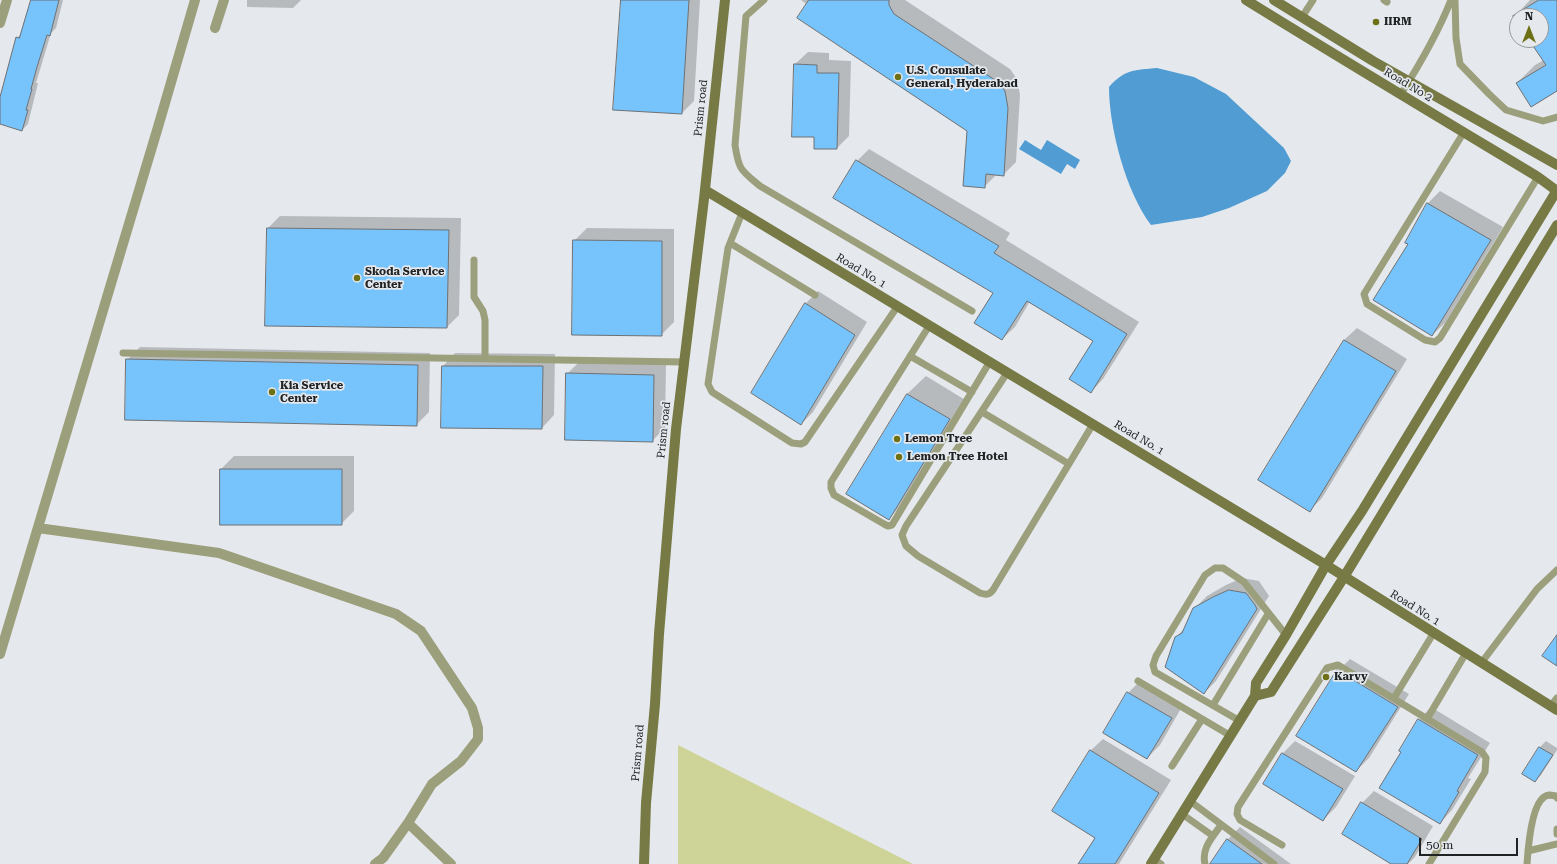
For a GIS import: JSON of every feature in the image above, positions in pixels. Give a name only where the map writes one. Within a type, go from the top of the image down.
[{"type":"street","points":[[0,23],[7,0]]},
{"type":"street","points":[[0,654],[195,0]]},
{"type":"street","points":[[215,28],[224,0]]},
{"type":"street","name":"Prism road","points":[[644,864],[646,803],[676,429],[705,190],[725,0]]},
{"type":"street","name":"Road No 2","points":[[1246,0],[1538,177],[1557,191]]},
{"type":"street","name":"Road No 2","points":[[1281,2],[1302,17],[1373,61],[1557,165]]},
{"type":"street","name":"Road No. 1","points":[[705,190],[989,363],[1326,565],[1433,634],[1482,662],[1554,708]]},
{"type":"street","points":[[1156,862],[1182,814],[1255,696],[1256,682],[1286,635],[1326,565],[1362,512],[1557,191]]},
{"type":"street","points":[[1255,696],[1271,692],[1344,577],[1557,225]]},
{"type":"street","points":[[38,528],[219,553],[396,614],[421,631],[472,708],[478,728],[478,739],[461,761],[432,784],[408,823],[383,858],[375,864]]},
{"type":"street","points":[[408,823],[451,864]]},
{"type":"lane","points":[[764,0],[746,16],[735,145],[737,161],[741,170],[760,186],[972,311]]},
{"type":"lane","points":[[1302,17],[1313,0]]},
{"type":"lane","points":[[1401,94],[1441,25],[1451,0]]},
{"type":"lane","points":[[1455,0],[1456,38],[1460,64],[1506,110],[1544,121],[1557,117]]},
{"type":"lane","points":[[1464,132],[1364,294],[1367,304],[1425,340],[1435,342],[1440,338],[1538,177]]},
{"type":"lane","points":[[742,212],[730,243],[708,384],[712,392],[795,444],[805,442],[897,306]]},
{"type":"lane","points":[[730,243],[816,295]]},
{"type":"lane","points":[[474,260],[474,298],[483,311],[485,320],[485,359]]},
{"type":"lane","points":[[928,326],[831,482],[831,488],[834,494],[884,524],[888,526],[892,525],[989,363]]},
{"type":"lane","points":[[123,352],[684,362]]},
{"type":"lane","points":[[910,356],[972,392]]},
{"type":"lane","points":[[1007,373],[906,526],[902,536],[906,546],[912,551],[968,586],[986,595],[990,594],[1093,424]]},
{"type":"lane","points":[[982,412],[1069,464]]},
{"type":"lane","points":[[1240,721],[1155,672],[1153,665],[1156,656],[1204,575],[1215,568],[1223,568],[1248,585],[1268,614],[1286,635]]},
{"type":"lane","points":[[1482,662],[1537,589],[1557,570]]},
{"type":"lane","points":[[1213,705],[1268,614]]},
{"type":"lane","points":[[1394,698],[1433,634]]},
{"type":"lane","points":[[1427,719],[1466,653]]},
{"type":"lane","points":[[1282,844],[1240,820],[1237,814],[1238,807],[1327,668],[1338,665],[1482,752],[1486,758],[1485,772],[1429,864]]},
{"type":"lane","points":[[1138,681],[1230,736]]},
{"type":"lane","points":[[1554,708],[1557,698]]},
{"type":"lane","points":[[1172,766],[1202,719]]},
{"type":"lane","points":[[1527,864],[1534,818],[1539,803],[1544,796],[1550,794],[1556,796],[1557,798]]},
{"type":"lane","points":[[1190,801],[1274,864]]},
{"type":"lane","points":[[1182,814],[1213,836]]},
{"type":"lane","points":[[1205,864],[1205,850],[1221,825]]},
{"type":"lane","points":[[1557,829],[1557,834]]},
{"type":"lane","points":[[1528,851],[1557,844]]},
{"type":"green space","points":[[678,745],[913,864],[678,864]]},
{"type":"water","points":[[1157,68],[1194,77],[1226,94],[1284,148],[1291,161],[1285,173],[1267,191],[1229,208],[1202,217],[1151,225],[1134,195],[1121,159],[1112,121],[1109,87],[1125,74],[1136,70]]},
{"type":"water","points":[[1025,140],[1041,150],[1047,140],[1080,160],[1075,169],[1067,164],[1061,174],[1019,149]]},
{"type":"building","points":[[31,0],[59,0],[50,36],[47,35],[37,67],[22,131],[0,124],[0,97],[16,37],[19,38]]},
{"type":"building","points":[[621,0],[689,0],[682,114],[613,110]]},
{"type":"building","points":[[809,0],[889,0],[889,5],[894,14],[998,82],[1005,91],[1008,108],[1004,176],[986,174],[985,188],[963,186],[967,131],[797,18]]},
{"type":"building","points":[[1539,0],[1557,0],[1557,91],[1531,107],[1516,83],[1546,65],[1534,48],[1549,48],[1549,8],[1526,8]]},
{"type":"building","points":[[794,64],[817,65],[817,73],[839,73],[837,149],[814,149],[814,137],[792,137]]},
{"type":"building","points":[[856,160],[999,246],[994,253],[1127,334],[1091,393],[1069,379],[1093,341],[1027,301],[1002,340],[974,323],[993,293],[833,198]]},
{"type":"building","points":[[1427,203],[1491,240],[1432,336],[1373,300],[1408,244],[1405,243]]},
{"type":"building","name":"Skoda Service Center","points":[[267,228],[449,230],[447,328],[265,326]]},
{"type":"building","points":[[573,240],[662,241],[662,336],[572,335]]},
{"type":"building","points":[[805,303],[855,335],[801,425],[751,393]]},
{"type":"building","points":[[1344,340],[1396,371],[1310,512],[1258,480]]},
{"type":"building","name":"Kia Service Center","points":[[126,359],[418,365],[417,426],[125,420]]},
{"type":"building","points":[[442,366],[543,366],[542,429],[441,428]]},
{"type":"building","points":[[566,373],[654,375],[653,442],[565,440]]},
{"type":"building","name":"Lemon Tree Hotel","points":[[907,394],[950,419],[889,520],[846,494]]},
{"type":"building","points":[[220,469],[342,469],[342,525],[220,525]]},
{"type":"building","points":[[1229,590],[1246,593],[1257,609],[1204,694],[1165,667],[1175,637],[1182,633],[1193,608]]},
{"type":"building","points":[[1557,635],[1557,666],[1542,656]]},
{"type":"building","points":[[1337,670],[1398,707],[1356,772],[1296,736]]},
{"type":"building","points":[[1127,692],[1172,718],[1147,759],[1103,733]]},
{"type":"building","points":[[1418,719],[1478,755],[1457,791],[1459,792],[1440,824],[1379,788],[1401,752],[1399,751]]},
{"type":"building","points":[[1539,747],[1553,755],[1535,782],[1522,774]]},
{"type":"building","points":[[1090,750],[1159,793],[1115,864],[1078,864],[1095,838],[1052,811]]},
{"type":"building","points":[[1282,753],[1343,789],[1323,821],[1263,784]]},
{"type":"building","points":[[1361,802],[1422,839],[1407,864],[1391,864],[1342,834]]},
{"type":"building","points":[[1227,839],[1262,864],[1210,864]]},
{"type":"place","name":"IIRM","points":[[1376,22]]},
{"type":"place","name":"U.S. Consulate General, Hyderabad","points":[[898,77]]},
{"type":"place","name":"Skoda Service Center","points":[[357,278]]},
{"type":"place","name":"Kia Service Center","points":[[272,392]]},
{"type":"place","name":"Lemon Tree","points":[[897,439]]},
{"type":"place","name":"Lemon Tree Hotel","points":[[899,457]]},
{"type":"place","name":"Karvy","points":[[1326,677]]}]
